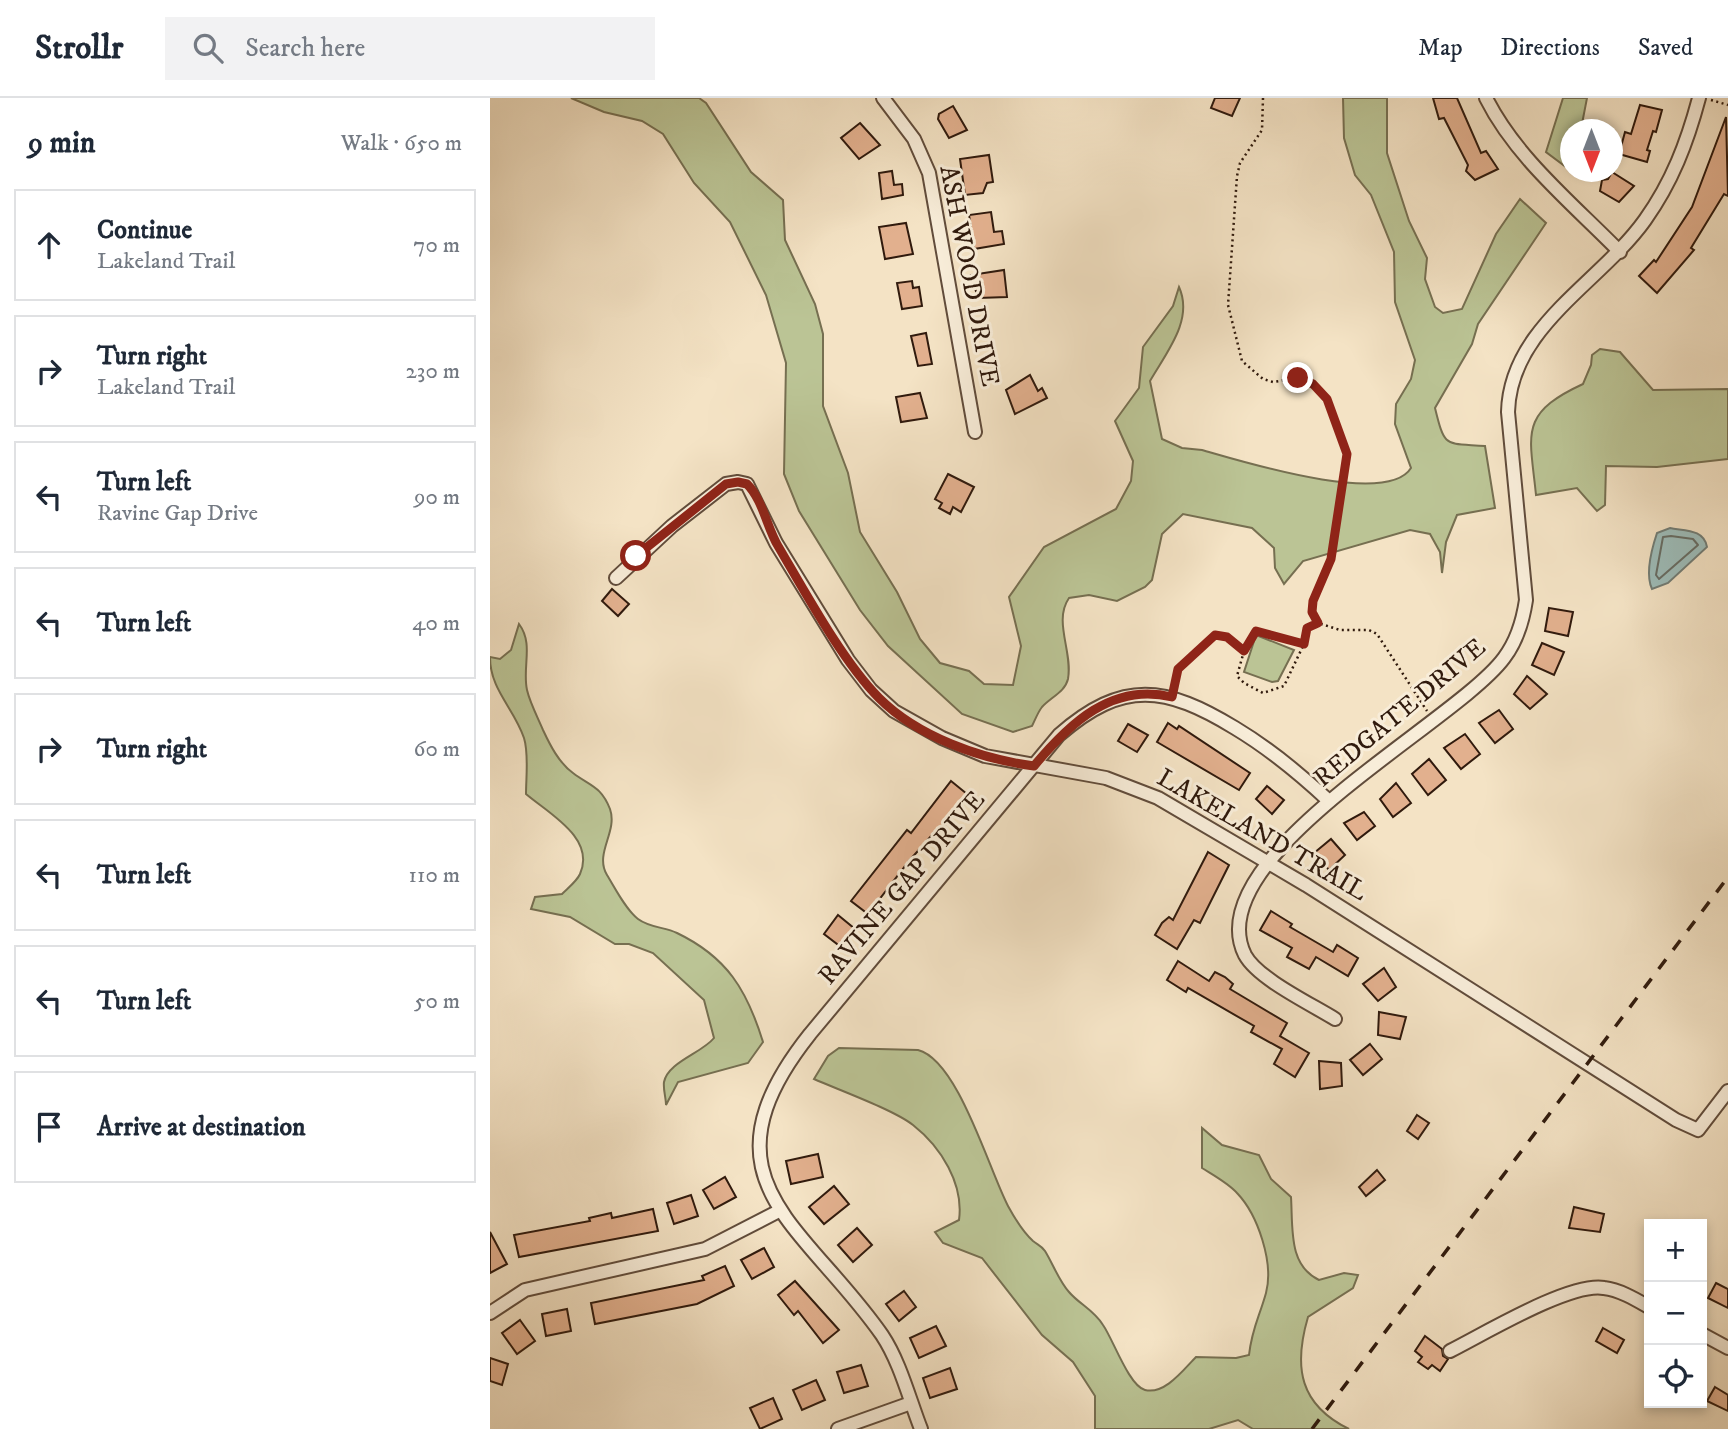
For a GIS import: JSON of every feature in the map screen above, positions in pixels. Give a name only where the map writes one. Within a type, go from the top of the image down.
[{"type":"street","name":"ASH WOOD DRIVE","points":[[883,98],[914,139],[929,173],[975,432]]},
{"type":"street","points":[[1486,98],[1499,125],[1515,145],[1620,252]]},
{"type":"street","name":"REDGATE DRIVE","points":[[1335,1019],[1263,974],[1246,957],[1239,932],[1239,919],[1252,890],[1295,831],[1495,669],[1511,647],[1523,620],[1525,572],[1508,412],[1511,380],[1518,361],[1542,328],[1620,252],[1644,221],[1673,176],[1688,140],[1699,98]]},
{"type":"street","name":"LAKELAND TRAIL","points":[[616,578],[663,533],[726,484],[747,484],[776,543],[848,660],[881,700],[913,723],[963,748],[1007,762],[1106,778],[1149,793],[1433,965],[1586,1065],[1676,1120],[1698,1130],[1728,1091]]},
{"type":"street","name":"RAVINE GAP DRIVE","points":[[921,1429],[882,1336],[779,1211],[767,1185],[761,1140],[769,1097],[778,1078],[810,1034],[1059,735],[1100,705],[1145,694],[1189,702],[1263,745],[1329,801]]},
{"type":"street","points":[[490,1313],[525,1290],[696,1251],[779,1211]]},
{"type":"street","points":[[1450,1351],[1564,1295],[1585,1288],[1616,1290],[1644,1304]]},
{"type":"street","points":[[1707,1337],[1728,1348]]},
{"type":"street","points":[[838,1429],[911,1403]]},
{"type":"path","points":[[1263,98],[1262,130],[1240,163],[1237,176],[1228,305],[1242,361],[1263,379],[1273,382],[1298,378],[1313,384],[1327,399],[1347,454],[1331,559],[1313,601],[1312,612],[1318,623]]},
{"type":"path","points":[[1705,98],[1728,105]]},
{"type":"path","points":[[1304,644],[1256,631],[1244,651],[1237,676],[1244,683],[1263,692],[1284,686],[1304,644],[1307,628],[1318,623],[1340,630],[1369,630],[1377,634],[1433,719]]},
{"type":"path","points":[[1172,697],[1178,669],[1215,635],[1227,637],[1244,651]]},
{"type":"green space","points":[[571,98],[699,98],[706,103],[751,172],[783,200],[785,240],[815,304],[823,334],[823,406],[848,473],[860,532],[897,592],[920,639],[940,663],[969,671],[984,684],[1013,685],[1021,646],[1009,597],[1044,547],[1116,509],[1131,481],[1133,461],[1115,421],[1139,388],[1143,347],[1173,306],[1179,287],[1183,299],[1181,324],[1150,381],[1162,439],[1182,448],[1202,450],[1279,471],[1345,482],[1374,483],[1397,479],[1411,468],[1395,424],[1396,404],[1411,379],[1415,360],[1395,302],[1394,252],[1371,195],[1355,175],[1344,138],[1343,98],[1387,98],[1387,153],[1409,221],[1427,258],[1425,279],[1435,307],[1443,313],[1462,309],[1496,234],[1520,199],[1546,223],[1478,324],[1472,344],[1435,408],[1441,431],[1449,441],[1462,445],[1485,446],[1495,508],[1457,515],[1446,542],[1442,573],[1440,552],[1430,534],[1410,530],[1303,561],[1284,584],[1275,568],[1274,548],[1252,528],[1183,514],[1162,534],[1152,580],[1145,587],[1117,601],[1089,595],[1069,598],[1063,617],[1068,679],[1061,691],[1042,707],[1032,726],[1013,732],[962,714],[888,646],[860,610],[799,511],[784,474],[786,363],[766,295],[730,222],[694,183],[663,134],[642,121],[604,112]]},
{"type":"green space","points":[[1563,98],[1587,98],[1583,119],[1560,119],[1560,162],[1546,152]]},
{"type":"green space","points":[[1600,349],[1620,352],[1653,390],[1728,389],[1728,459],[1657,467],[1606,466],[1605,505],[1597,511],[1577,488],[1536,495],[1531,441],[1538,416],[1547,405],[1583,384],[1592,355]]},
{"type":"green space","points":[[519,624],[527,648],[527,690],[546,736],[563,764],[599,791],[610,809],[611,826],[603,859],[607,875],[625,905],[638,919],[694,942],[722,964],[750,1006],[763,1042],[748,1063],[678,1082],[666,1105],[664,1082],[667,1075],[678,1063],[714,1038],[704,1000],[653,953],[629,944],[615,944],[570,917],[531,909],[535,897],[562,894],[575,882],[583,861],[576,838],[557,818],[526,794],[526,744],[520,727],[498,689],[491,669],[490,657],[500,659],[511,650]]},
{"type":"green space","points":[[1256,635],[1294,650],[1278,681],[1272,682],[1244,672]]},
{"type":"green space","points":[[839,1048],[918,1050],[933,1058],[959,1094],[1016,1220],[1030,1238],[1044,1249],[1069,1292],[1099,1320],[1127,1371],[1139,1387],[1145,1390],[1152,1391],[1167,1385],[1196,1357],[1236,1358],[1249,1355],[1266,1293],[1266,1254],[1258,1226],[1245,1202],[1229,1186],[1202,1168],[1202,1128],[1222,1145],[1259,1155],[1271,1179],[1291,1197],[1294,1244],[1302,1265],[1319,1280],[1344,1273],[1358,1275],[1353,1288],[1308,1317],[1301,1353],[1304,1383],[1311,1396],[1320,1409],[1349,1429],[1253,1429],[1238,1420],[1209,1429],[1095,1429],[1095,1396],[1073,1362],[1042,1335],[982,1258],[943,1243],[935,1232],[959,1220],[960,1206],[954,1180],[933,1144],[904,1119],[814,1079],[828,1056]]},
{"type":"water","points":[[1670,528],[1698,534],[1707,547],[1668,583],[1652,589],[1649,569],[1655,539],[1657,533]]},
{"type":"building","points":[[1215,98],[1240,98],[1232,116],[1211,108]]},
{"type":"building","points":[[1433,98],[1457,98],[1481,153],[1486,151],[1498,169],[1475,180],[1466,171],[1468,165],[1444,118],[1439,119]]},
{"type":"building","points":[[1640,105],[1662,110],[1656,132],[1653,131],[1647,150],[1650,151],[1647,162],[1623,155],[1625,132],[1631,134]]},
{"type":"building","points":[[953,106],[967,130],[949,138],[938,119],[939,114]]},
{"type":"building","points":[[1726,117],[1728,196],[1724,194],[1691,248],[1694,250],[1657,293],[1639,276],[1654,260],[1656,262],[1692,207]]},
{"type":"building","points":[[860,123],[880,145],[859,159],[841,138]]},
{"type":"building","points":[[989,155],[993,182],[987,183],[983,193],[965,195],[960,159]]},
{"type":"building","points":[[892,171],[894,185],[902,184],[903,195],[882,199],[879,173]]},
{"type":"building","points":[[1623,179],[1634,186],[1619,202],[1600,191],[1602,182],[1623,182]]},
{"type":"building","points":[[991,212],[994,232],[1002,231],[1004,244],[974,249],[969,215]]},
{"type":"building","points":[[906,223],[913,254],[885,259],[879,227]]},
{"type":"building","points":[[1004,270],[1007,297],[978,298],[971,275]]},
{"type":"building","points":[[912,281],[913,288],[919,287],[922,306],[902,309],[897,283]]},
{"type":"building","points":[[926,333],[932,364],[918,366],[911,336]]},
{"type":"building","points":[[1030,375],[1038,391],[1042,388],[1047,398],[1015,414],[1006,390]]},
{"type":"building","points":[[920,393],[927,418],[901,422],[896,397]]},
{"type":"building","points":[[948,474],[974,487],[961,512],[953,507],[950,514],[939,508],[942,503],[935,499]]},
{"type":"building","points":[[612,589],[629,604],[618,616],[602,601]]},
{"type":"building","points":[[1549,608],[1573,612],[1568,636],[1545,631]]},
{"type":"building","points":[[1542,643],[1564,652],[1554,675],[1532,665]]},
{"type":"building","points":[[1527,676],[1547,694],[1530,709],[1514,694]]},
{"type":"building","points":[[1499,710],[1513,729],[1495,743],[1479,723]]},
{"type":"building","points":[[1168,723],[1177,729],[1179,726],[1250,773],[1239,790],[1157,742]]},
{"type":"building","points":[[1128,724],[1148,735],[1137,752],[1118,741]]},
{"type":"building","points":[[1465,734],[1480,754],[1461,769],[1444,748]]},
{"type":"building","points":[[1429,759],[1446,780],[1428,795],[1412,774]]},
{"type":"building","points":[[951,781],[967,794],[964,801],[942,829],[934,837],[932,835],[909,861],[868,914],[851,901],[907,830],[911,833]]},
{"type":"building","points":[[1396,783],[1411,803],[1393,817],[1380,799]]},
{"type":"building","points":[[1267,786],[1284,800],[1272,814],[1256,799]]},
{"type":"building","points":[[1364,812],[1375,826],[1357,840],[1344,823]]},
{"type":"building","points":[[1331,839],[1345,855],[1329,870],[1314,853]]},
{"type":"building","points":[[1208,852],[1229,865],[1200,923],[1194,920],[1177,949],[1155,935],[1169,917],[1173,920]]},
{"type":"building","points":[[1271,911],[1292,924],[1290,927],[1333,952],[1337,945],[1358,958],[1348,976],[1316,957],[1309,969],[1287,957],[1292,948],[1260,930]]},
{"type":"building","points":[[838,915],[855,929],[841,947],[824,934]]},
{"type":"building","points":[[1178,961],[1209,981],[1215,972],[1225,977],[1233,984],[1230,989],[1287,1023],[1280,1036],[1309,1053],[1295,1077],[1274,1064],[1282,1049],[1251,1032],[1254,1026],[1188,988],[1186,992],[1167,980]]},
{"type":"building","points":[[1384,968],[1396,987],[1378,1001],[1363,984]]},
{"type":"building","points":[[1379,1012],[1406,1017],[1400,1039],[1378,1035]]},
{"type":"building","points":[[1370,1044],[1382,1059],[1363,1075],[1350,1060]]},
{"type":"building","points":[[1319,1061],[1341,1063],[1342,1086],[1320,1089]]},
{"type":"building","points":[[1417,1115],[1429,1123],[1418,1139],[1407,1131]]},
{"type":"building","points":[[818,1154],[823,1177],[791,1184],[786,1161]]},
{"type":"building","points":[[1377,1170],[1385,1180],[1366,1196],[1359,1187]]},
{"type":"building","points":[[725,1177],[736,1197],[714,1209],[703,1190]]},
{"type":"building","points":[[834,1186],[849,1204],[824,1224],[809,1207]]},
{"type":"building","points":[[691,1195],[698,1216],[674,1224],[667,1203]]},
{"type":"building","points":[[1574,1207],[1604,1214],[1600,1232],[1569,1228]]},
{"type":"building","points":[[653,1209],[658,1231],[519,1257],[514,1235],[590,1221],[589,1218],[611,1213],[612,1218]]},
{"type":"building","points":[[857,1228],[872,1245],[853,1262],[838,1245]]},
{"type":"building","points":[[490,1232],[507,1264],[490,1273]]},
{"type":"building","points":[[764,1248],[774,1267],[752,1279],[741,1260]]},
{"type":"building","points":[[725,1266],[734,1286],[697,1304],[595,1324],[591,1303],[704,1280],[702,1276]]},
{"type":"building","points":[[795,1281],[839,1330],[823,1343],[798,1311],[794,1315],[778,1295]]},
{"type":"building","points":[[1716,1283],[1728,1289],[1728,1308],[1708,1298]]},
{"type":"building","points":[[904,1291],[916,1307],[899,1321],[886,1304]]},
{"type":"building","points":[[567,1309],[571,1331],[546,1336],[542,1314]]},
{"type":"building","points":[[520,1320],[535,1341],[517,1354],[502,1333]]},
{"type":"building","points":[[936,1326],[946,1346],[919,1358],[910,1338]]},
{"type":"building","points":[[1603,1328],[1624,1340],[1617,1353],[1596,1341]]},
{"type":"building","points":[[1425,1336],[1442,1349],[1443,1356],[1448,1359],[1440,1371],[1432,1365],[1428,1369],[1418,1362],[1422,1357],[1415,1351]]},
{"type":"building","points":[[490,1358],[508,1364],[502,1385],[490,1381]]},
{"type":"building","points":[[861,1365],[868,1386],[844,1393],[837,1372]]},
{"type":"building","points":[[950,1368],[957,1389],[930,1398],[923,1378]]},
{"type":"building","points":[[816,1380],[825,1400],[802,1410],[793,1390]]},
{"type":"building","points":[[1715,1387],[1728,1395],[1728,1411],[1707,1401]]},
{"type":"building","points":[[773,1398],[782,1419],[760,1429],[750,1408]]},
{"type":"railway","points":[[1312,1429],[1728,877]]},
{"type":"route","points":[[636,556],[726,484],[747,484],[752,489],[776,543],[848,660],[881,700],[913,723],[963,748],[1007,762],[1034,766],[1059,735],[1100,705],[1145,694],[1172,697],[1178,669],[1215,635],[1227,637],[1244,651],[1256,631],[1260,630],[1304,644],[1307,628],[1318,623],[1312,612],[1313,601],[1331,559],[1347,454],[1327,399],[1313,384],[1298,378]]}]
